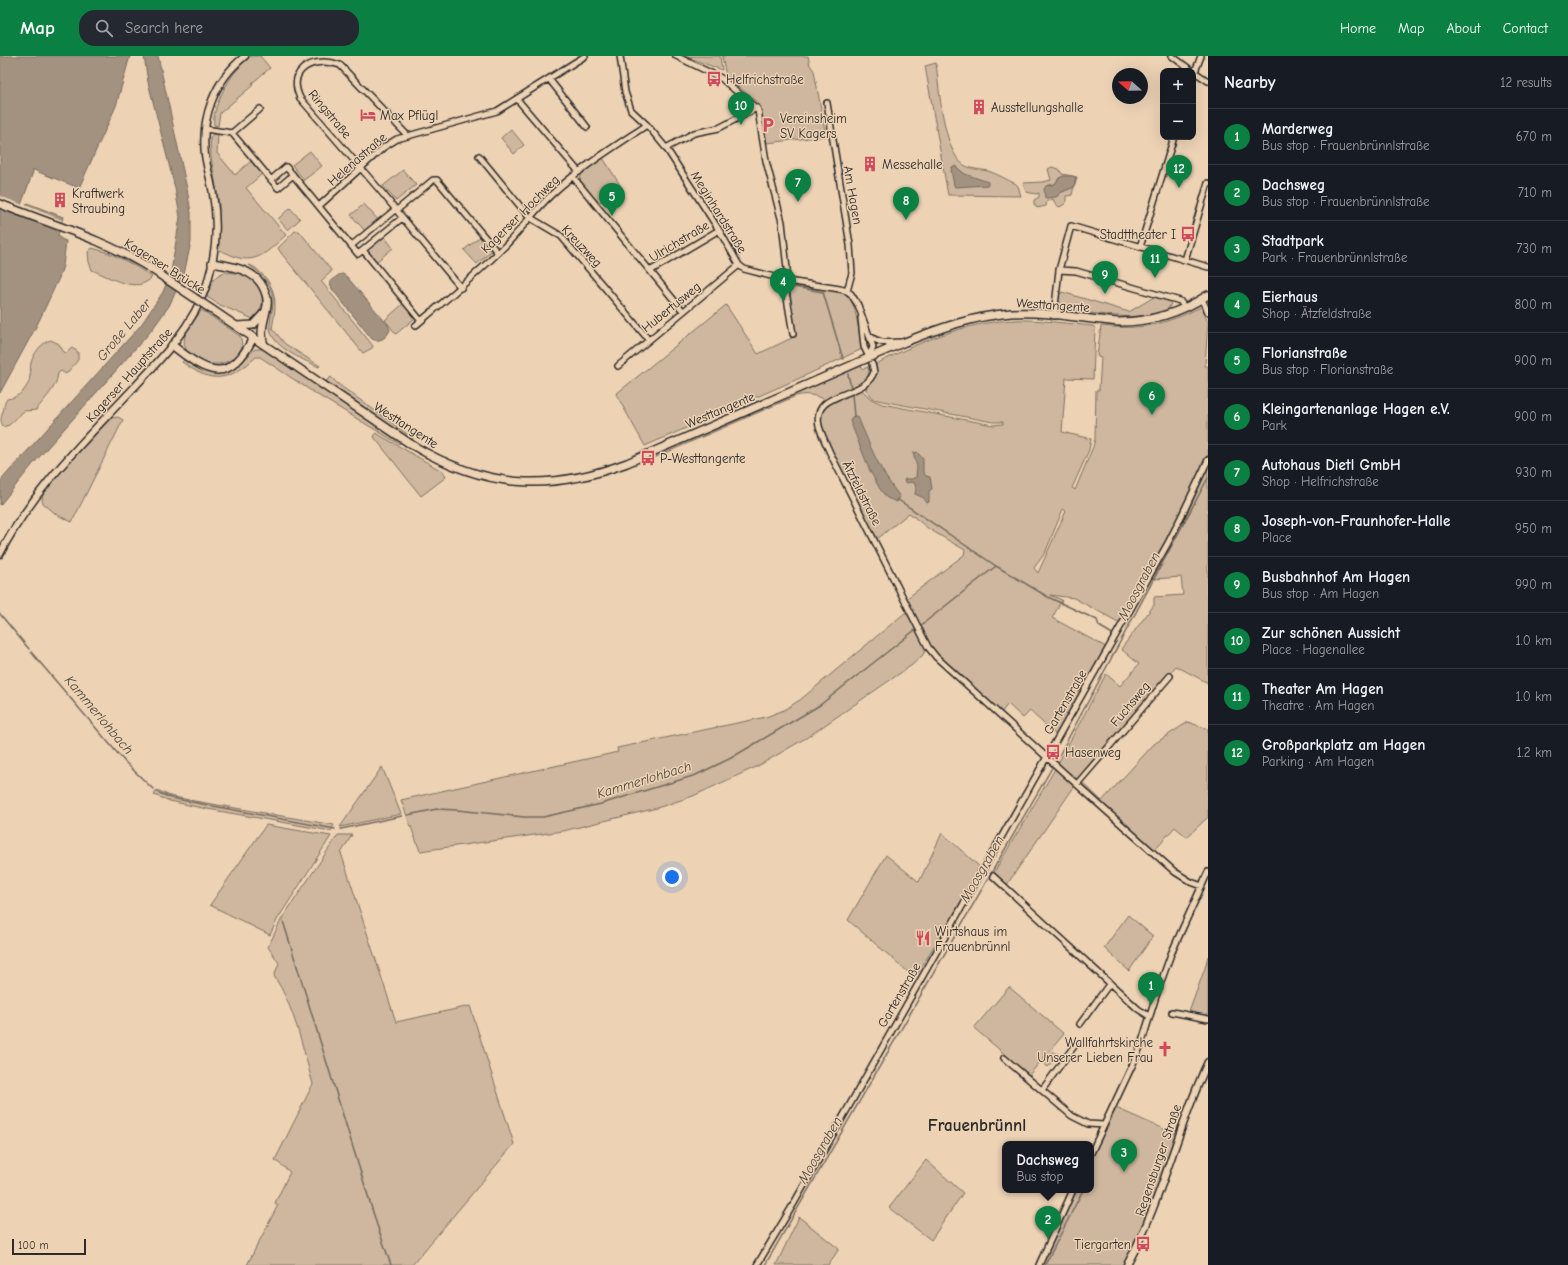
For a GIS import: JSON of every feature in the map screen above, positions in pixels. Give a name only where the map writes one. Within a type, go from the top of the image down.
[{"type":"main road","name":"Kagerser Brücke","points":[[0,204],[113,248],[153,270],[237,326]]},
{"type":"main road","points":[[212,263],[246,271],[258,279],[268,298],[265,320],[261,331],[265,345]]},
{"type":"main road","name":"Westtangente","points":[[237,326],[412,445],[444,462],[476,474],[496,479],[537,483],[574,479],[611,470],[871,361],[905,342],[950,325],[985,316],[1021,313],[1112,322],[1134,322],[1160,318],[1185,308],[1205,297]]},
{"type":"main road","points":[[237,326],[253,325],[265,312]]},
{"type":"main road","points":[[172,345],[198,364],[212,370],[219,370],[226,368],[239,360],[244,355],[254,338]]},
{"type":"street","name":"Kagerser Hauptstraße","points":[[0,554],[24,513],[53,476],[172,345],[186,326],[197,307],[212,263],[215,239],[215,211],[206,157],[205,129],[210,105],[219,84],[232,68],[245,56]]},
{"type":"street","name":"Helenastraße","points":[[319,206],[389,143],[407,135],[496,111],[585,56]]},
{"type":"street","name":"Meginhardstraße","points":[[620,56],[623,83],[629,104],[634,114],[647,125],[666,148],[719,230],[739,265],[744,269],[786,280],[840,289],[848,292]]},
{"type":"street","points":[[676,56],[721,78],[757,108],[760,117],[762,145],[782,222],[787,269],[785,286],[794,334]]},
{"type":"street","points":[[1172,56],[1187,68]]},
{"type":"street","points":[[1195,68],[1201,56]]},
{"type":"street","name":"Ringstraße","points":[[361,168],[300,98],[296,77],[302,66],[307,61],[320,58],[334,60],[407,135]]},
{"type":"street","points":[[1196,75],[1208,81]]},
{"type":"street","points":[[549,79],[587,127]]},
{"type":"street","points":[[517,99],[579,172]]},
{"type":"street","name":"Am Hagen","points":[[827,103],[850,245],[852,273],[848,292]]},
{"type":"street","points":[[666,148],[694,133],[719,128],[757,108]]},
{"type":"street","points":[[232,133],[260,109]]},
{"type":"street","name":"Kagerser Hochweg","points":[[415,326],[461,288],[498,253],[529,217],[550,196],[579,172],[647,125]]},
{"type":"street","points":[[205,129],[232,133],[278,188],[293,175]]},
{"type":"street","points":[[1140,247],[1173,140]]},
{"type":"street","name":"Kreuzweg","points":[[479,156],[529,217],[561,236],[648,339]]},
{"type":"street","points":[[271,180],[286,167],[358,254],[402,218]]},
{"type":"street","points":[[361,168],[461,288]]},
{"type":"street","points":[[573,177],[684,311]]},
{"type":"street","points":[[352,245],[433,180],[437,180],[498,253]]},
{"type":"street","points":[[1185,260],[1208,183]]},
{"type":"street","points":[[1054,316],[1059,270],[1071,226],[1208,267]]},
{"type":"street","name":"Ulrichstraße","points":[[650,271],[719,230]]},
{"type":"street","points":[[363,250],[421,321]]},
{"type":"street","name":"Hubertusweg","points":[[618,366],[648,339],[739,265]]},
{"type":"street","points":[[1059,270],[1076,271],[1180,301],[1185,308]]},
{"type":"street","points":[[848,292],[855,298],[869,335],[873,347],[871,361]]},
{"type":"street","points":[[1205,297],[1208,312]]},
{"type":"street","points":[[860,309],[864,347],[871,361]]},
{"type":"street","points":[[869,335],[877,341],[884,343],[905,342]]},
{"type":"street","name":"Ätzfeldstraße","points":[[871,361],[874,372],[869,382],[862,387],[832,399],[824,404],[819,414],[819,426],[831,455],[930,651],[1046,757]]},
{"type":"street","name":"Gartenstraße","points":[[757,1265],[793,1206],[1115,636],[1182,515],[1208,460]]},
{"type":"street","name":"Fuchsweg","points":[[1077,784],[1170,676]]},
{"type":"street","points":[[1046,757],[1175,872],[1191,882],[1202,886]]},
{"type":"street","points":[[1094,1147],[1135,1059],[1171,954],[1208,872]]},
{"type":"street","points":[[993,876],[1138,1010],[1150,1016]]},
{"type":"street","points":[[1080,1024],[1110,983]]},
{"type":"street","points":[[1172,1012],[1208,1019]]},
{"type":"street","points":[[1042,1090],[1075,1045]]},
{"type":"street","points":[[1004,1058],[1072,1116],[1091,1125],[1104,1125]]},
{"type":"street","name":"Regensburger Straße","points":[[1127,1265],[1149,1220],[1189,1105],[1208,1062]]},
{"type":"street","points":[[1039,1265],[1072,1193]]},
{"type":"shaded area","points":[[0,56],[130,56],[116,106],[79,188],[33,170],[17,216],[23,216],[27,203],[63,217],[58,235],[61,239],[66,241],[63,266],[37,325],[0,393]]},
{"type":"shaded area","points":[[144,56],[158,56],[187,189],[191,213],[191,242],[184,274],[169,306],[151,331],[33,464],[0,505],[0,482],[2,479],[141,325],[163,292],[171,272],[180,217],[175,188],[148,82]]},
{"type":"shaded area","points":[[251,56],[260,56],[270,68],[252,83],[253,85],[220,113],[218,126],[214,125],[215,111],[226,86],[240,67],[239,66]]},
{"type":"shaded area","points":[[684,56],[720,56],[722,70]]},
{"type":"shaded area","points":[[722,56],[808,56],[810,65],[814,71],[826,136],[767,143],[761,108],[758,103],[726,76]]},
{"type":"shaded area","points":[[936,63],[943,118],[951,147],[957,158],[967,167],[992,172],[1016,184],[1021,196],[948,195],[925,66]]},
{"type":"shaded area","points":[[511,129],[524,145],[514,154],[501,138]]},
{"type":"shaded area","points":[[214,134],[218,134],[217,153],[235,175],[251,161],[262,174],[246,188],[286,235],[271,249],[259,256],[246,259],[239,258],[218,250],[219,205],[211,157],[210,137]]},
{"type":"shaded area","points":[[310,151],[322,166],[304,180],[292,165]]},
{"type":"shaded area","points":[[603,158],[622,188],[598,203],[585,188],[580,178],[586,170]]},
{"type":"shaded area","points":[[955,166],[965,174],[988,182],[988,185],[955,187],[951,170],[952,167]]},
{"type":"shaded area","points":[[1052,167],[1059,169],[1062,174],[1077,177],[1076,182],[1072,195],[1066,196],[1066,203],[1060,207],[1056,205],[1053,199],[1047,201],[1046,206],[1037,208],[1034,204],[1034,200],[1039,197],[1039,193],[1036,194],[1026,192],[1023,183],[1051,180],[1048,169]],"holes":[[[1059,178],[1076,178],[1074,187],[1062,192],[1056,197],[1046,186],[1055,184]]]},
{"type":"shaded area","points":[[403,170],[416,185],[396,201],[383,186]]},
{"type":"shaded area","points":[[1063,176],[1076,177],[1074,187],[1062,192],[1056,197],[1045,198],[1044,189],[1046,186],[1055,184],[1059,178]]},
{"type":"shaded area","points":[[364,204],[379,221],[366,232],[351,215]]},
{"type":"shaded area","points":[[290,208],[300,219],[288,230],[278,219]]},
{"type":"shaded area","points":[[295,231],[299,231],[331,270],[331,272],[321,281],[373,346],[372,348],[363,353],[281,253],[278,248]]},
{"type":"shaded area","points":[[384,236],[393,248],[376,262],[367,252],[368,249]]},
{"type":"shaded area","points":[[481,236],[493,250],[477,264],[464,250]]},
{"type":"shaded area","points":[[92,248],[123,260],[152,277],[146,282],[131,285],[92,270],[88,252]]},
{"type":"shaded area","points":[[249,265],[261,272],[272,288],[275,307],[272,328],[285,344],[320,366],[319,367],[287,351],[274,338],[270,323],[273,302],[271,289],[262,276]]},
{"type":"shaded area","points":[[225,272],[237,273],[249,277],[259,286],[262,304],[253,319],[220,305],[207,297],[214,279]]},
{"type":"shaded area","points":[[343,274],[388,325],[390,330],[383,339],[372,339],[332,289],[330,283],[334,278]]},
{"type":"shaded area","points":[[789,285],[813,287],[847,296],[851,300],[855,310],[862,349],[645,446],[616,394],[726,305],[758,354],[796,336]]},
{"type":"shaded area","points":[[1062,292],[1129,312],[1154,297],[1168,301],[1171,304],[1164,311],[1153,315],[1137,317],[1119,316],[1059,308],[1059,295]]},
{"type":"shaded area","points":[[403,304],[415,318],[396,334],[385,320]]},
{"type":"shaded area","points":[[1201,307],[1208,322],[1205,366],[1208,366],[1208,455],[1204,467],[1176,522],[1120,623],[1074,598],[1050,595],[1062,600],[1052,618],[1106,647],[1056,735],[1030,711],[1023,718],[1008,704],[1001,713],[941,659],[930,647],[906,599],[964,555],[965,550],[929,529],[909,513],[876,540],[824,433],[821,419],[822,414],[827,405],[837,399],[862,390],[871,399],[882,404],[993,425],[1003,424],[1003,422],[993,422],[874,399],[866,390],[867,386],[874,377],[876,364],[912,347],[950,332],[1009,320],[1029,320],[1093,326],[1095,328],[1093,379],[1066,378],[1062,432],[1091,439],[1089,450],[1072,488],[1075,490],[1095,439],[1096,390],[1099,390],[1101,357],[1097,356],[1101,326],[1129,327],[1152,325]],"holes":[[[1063,509],[1066,511],[1038,573],[1034,568],[1045,553]]]},
{"type":"shaded area","points":[[202,310],[240,336],[242,344],[241,349],[236,356],[228,361],[219,364],[210,364],[193,358],[187,352],[184,344],[186,333]]},
{"type":"shaded area","points":[[51,340],[59,344],[66,353],[72,348],[78,352],[78,360],[66,374],[61,371],[58,373],[53,388],[36,410],[24,411],[9,425],[3,427],[1,419],[7,399],[16,397],[23,392],[28,385],[34,356],[44,343]]},
{"type":"shaded area","points":[[255,349],[264,349],[268,351],[401,441],[399,444],[316,394],[260,357],[256,357],[229,375],[220,377],[212,377],[203,374],[182,362],[184,360],[198,368],[213,372],[228,371],[244,360]]},
{"type":"shaded area","points":[[861,366],[863,369],[868,367],[869,374],[861,384],[854,388],[825,400],[811,395],[796,396],[652,458],[653,456]]},
{"type":"shaded area","points":[[331,377],[338,384],[413,438],[412,440],[326,381]]},
{"type":"shaded area","points":[[118,417],[123,420],[72,522],[57,515],[43,503],[43,494],[55,478],[111,418]]},
{"type":"shaded area","points":[[852,417],[858,417],[871,449],[886,477],[900,497],[897,502],[887,498],[870,471],[850,421]]},
{"type":"shaded area","points":[[376,433],[442,471],[446,477],[421,496],[374,437]]},
{"type":"shaded area","points":[[917,452],[923,459],[923,472],[926,476],[930,477],[932,489],[929,491],[929,502],[927,503],[924,498],[915,494],[915,484],[912,482],[906,483],[904,481],[905,479],[912,479],[916,477],[917,467],[913,453]]},
{"type":"shaded area","points":[[1208,468],[1208,683],[1176,666],[1079,779],[1102,801],[1154,744],[1188,722],[1208,729],[1208,817],[1187,837],[1175,827],[1154,850],[1108,810],[1078,781],[1006,886],[993,874],[1055,769],[1106,674],[1120,686],[1139,664],[1121,649],[1154,605],[1154,597],[1183,595],[1181,577],[1151,578],[1185,518]]},
{"type":"shaded area","points":[[906,612],[925,646],[926,650],[922,656],[912,665],[806,738],[758,766],[693,796],[657,808],[563,831],[420,851],[401,800],[618,752],[617,748],[766,717],[784,710],[800,700]]},
{"type":"shaded area","points":[[382,767],[401,814],[340,827]]},
{"type":"shaded area","points":[[157,790],[170,796],[189,800],[334,825],[331,831],[202,808],[170,801],[154,795]]},
{"type":"shaded area","points":[[266,825],[331,836],[277,920],[270,935],[210,905]]},
{"type":"shaded area","points":[[942,833],[981,868],[940,942],[937,941],[915,978],[848,920],[886,855],[919,882]]},
{"type":"shaded area","points":[[338,835],[352,835],[341,853],[396,1022],[470,1006],[514,1144],[412,1265],[247,1265],[278,1205],[275,1203],[290,1172],[275,1160],[313,1084],[302,1042],[287,1000],[274,976],[279,963],[268,947],[281,920]]},
{"type":"shaded area","points":[[1128,915],[1153,936],[1129,971],[1104,948]]},
{"type":"shaded area","points":[[1208,956],[1208,1016],[1189,1012]]},
{"type":"shaded area","points":[[1009,987],[1064,1034],[1029,1075],[974,1028]]},
{"type":"shaded area","points":[[1053,1051],[1058,1055],[1048,1067],[1043,1063]]},
{"type":"shaded area","points":[[1116,1108],[1175,1134],[1139,1233],[1123,1265],[1041,1265],[1076,1193],[1094,1193],[1094,1154]]},
{"type":"shaded area","points":[[926,1160],[963,1193],[931,1240],[889,1208]]},
{"type":"shaded area","points":[[799,1217],[839,1249],[828,1265],[776,1265]]},
{"type":"pier","points":[[0,196],[23,205],[20,215],[25,205],[62,220],[58,231],[0,209]]},
{"type":"waterway","points":[[794,287],[823,292],[843,359]]},
{"type":"waterway","points":[[848,374],[851,388]]},
{"type":"waterway","points":[[852,394],[854,416]]},
{"type":"waterway","name":"Moosgraben","points":[[1055,763],[1208,478]]},
{"type":"waterway","points":[[897,499],[996,566],[1048,597],[1097,620],[1099,626],[1114,635]]},
{"type":"waterway","name":"Kammerlohbach","points":[[920,626],[996,566]]},
{"type":"waterway","name":"Kammerlohbach","points":[[0,614],[29,649]]},
{"type":"waterway","name":"Kammerlohbach","points":[[408,815],[437,809],[524,817],[543,817],[601,804],[696,775],[731,758],[820,705],[915,630]]},
{"type":"waterway","name":"Kammerlohbach","points":[[31,652],[125,762],[153,789]]},
{"type":"waterway","name":"Moosgraben","points":[[765,1265],[1053,766]]},
{"type":"waterway","name":"Kammerlohbach","points":[[157,792],[171,798],[335,829]]},
{"type":"waterway","name":"Kammerlohbach","points":[[341,829],[402,816]]},
{"type":"waterway","points":[[283,921],[377,1225],[391,1265]]},
{"type":"waterway","points":[[1045,1265],[1081,1193]]},
{"type":"place","name":"Helfrichstraße","points":[[714,79]]},
{"type":"place","name":"Ausstellungshalle","points":[[979,107]]},
{"type":"place","name":"Max Pflügl","points":[[368,115]]},
{"type":"place","name":"Zur schönen Aussicht","points":[[741,125]]},
{"type":"place","name":"Vereinsheim SV Kagers","points":[[768,125]]},
{"type":"place","name":"Messehalle","points":[[870,164]]},
{"type":"place","name":"Großparkplatz am Hagen","points":[[1179,188]]},
{"type":"place","name":"Kraftwerk Straubing","points":[[60,200]]},
{"type":"place","name":"Autohaus Dietl GmbH","points":[[798,202]]},
{"type":"place","name":"Florianstraße","points":[[612,216]]},
{"type":"place","name":"Joseph-von-Fraunhofer-Halle","points":[[906,220]]},
{"type":"place","name":"Stadttheater I","points":[[1188,234]]},
{"type":"place","name":"Theater Am Hagen","points":[[1155,278]]},
{"type":"place","name":"Busbahnhof Am Hagen","points":[[1105,294]]},
{"type":"place","name":"Eierhaus","points":[[783,301]]},
{"type":"place","name":"Kleingartenanlage Hagen e.V.","points":[[1152,415]]},
{"type":"place","name":"P-Westtangente","points":[[648,458]]},
{"type":"place","name":"Hasenweg","points":[[1053,752]]},
{"type":"place","name":"Wirtshaus im Frauenbrünnl","points":[[923,938]]},
{"type":"place","name":"Marderweg","points":[[1151,1005]]},
{"type":"place","name":"Wallfahrtskirche Unserer Lieben Frau","points":[[1165,1049]]},
{"type":"place","name":"Stadtpark","points":[[1124,1172]]},
{"type":"place","name":"Dachsweg","points":[[1048,1239]]},
{"type":"place","name":"Tiergarten","points":[[1143,1244]]},
{"type":"district","name":"Frauenbrünnl","points":[[977,1125]]},
{"type":"water label","name":"Große Laber","points":[[124,330]]}]
